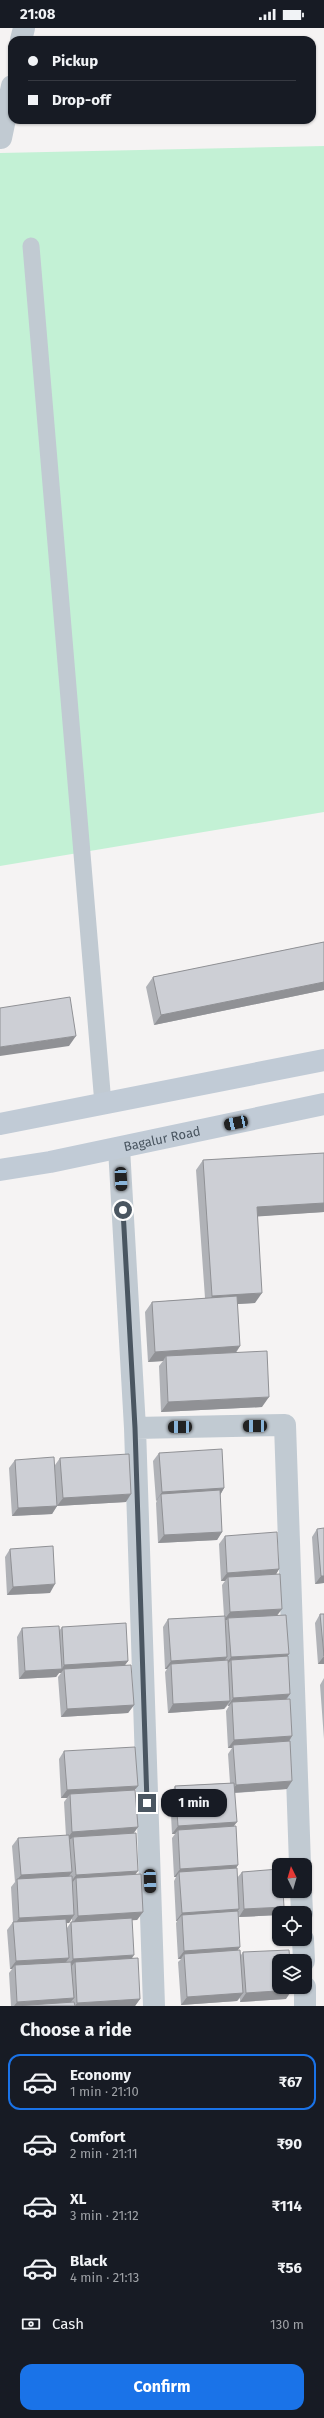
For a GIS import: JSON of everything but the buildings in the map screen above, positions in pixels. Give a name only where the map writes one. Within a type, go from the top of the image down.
[{"type":"main road","points":[[0,1124],[324,1060]]},
{"type":"main road","name":"Bagalur Road","points":[[0,1170],[119,1148],[324,1104]]},
{"type":"street","points":[[1,138],[8,105]]},
{"type":"street","points":[[119,1148],[135,1428],[154,2006]]},
{"type":"street","points":[[135,1428],[285,1425],[300,1858]]},
{"type":"street","points":[[305,1994],[305,2006]]},
{"type":"lane","points":[[31,246],[103,1104]]},
{"type":"green space","points":[[324,146],[324,812],[0,866],[0,153]]},
{"type":"route","points":[[123,1210],[135,1428],[147,1803]]}]
